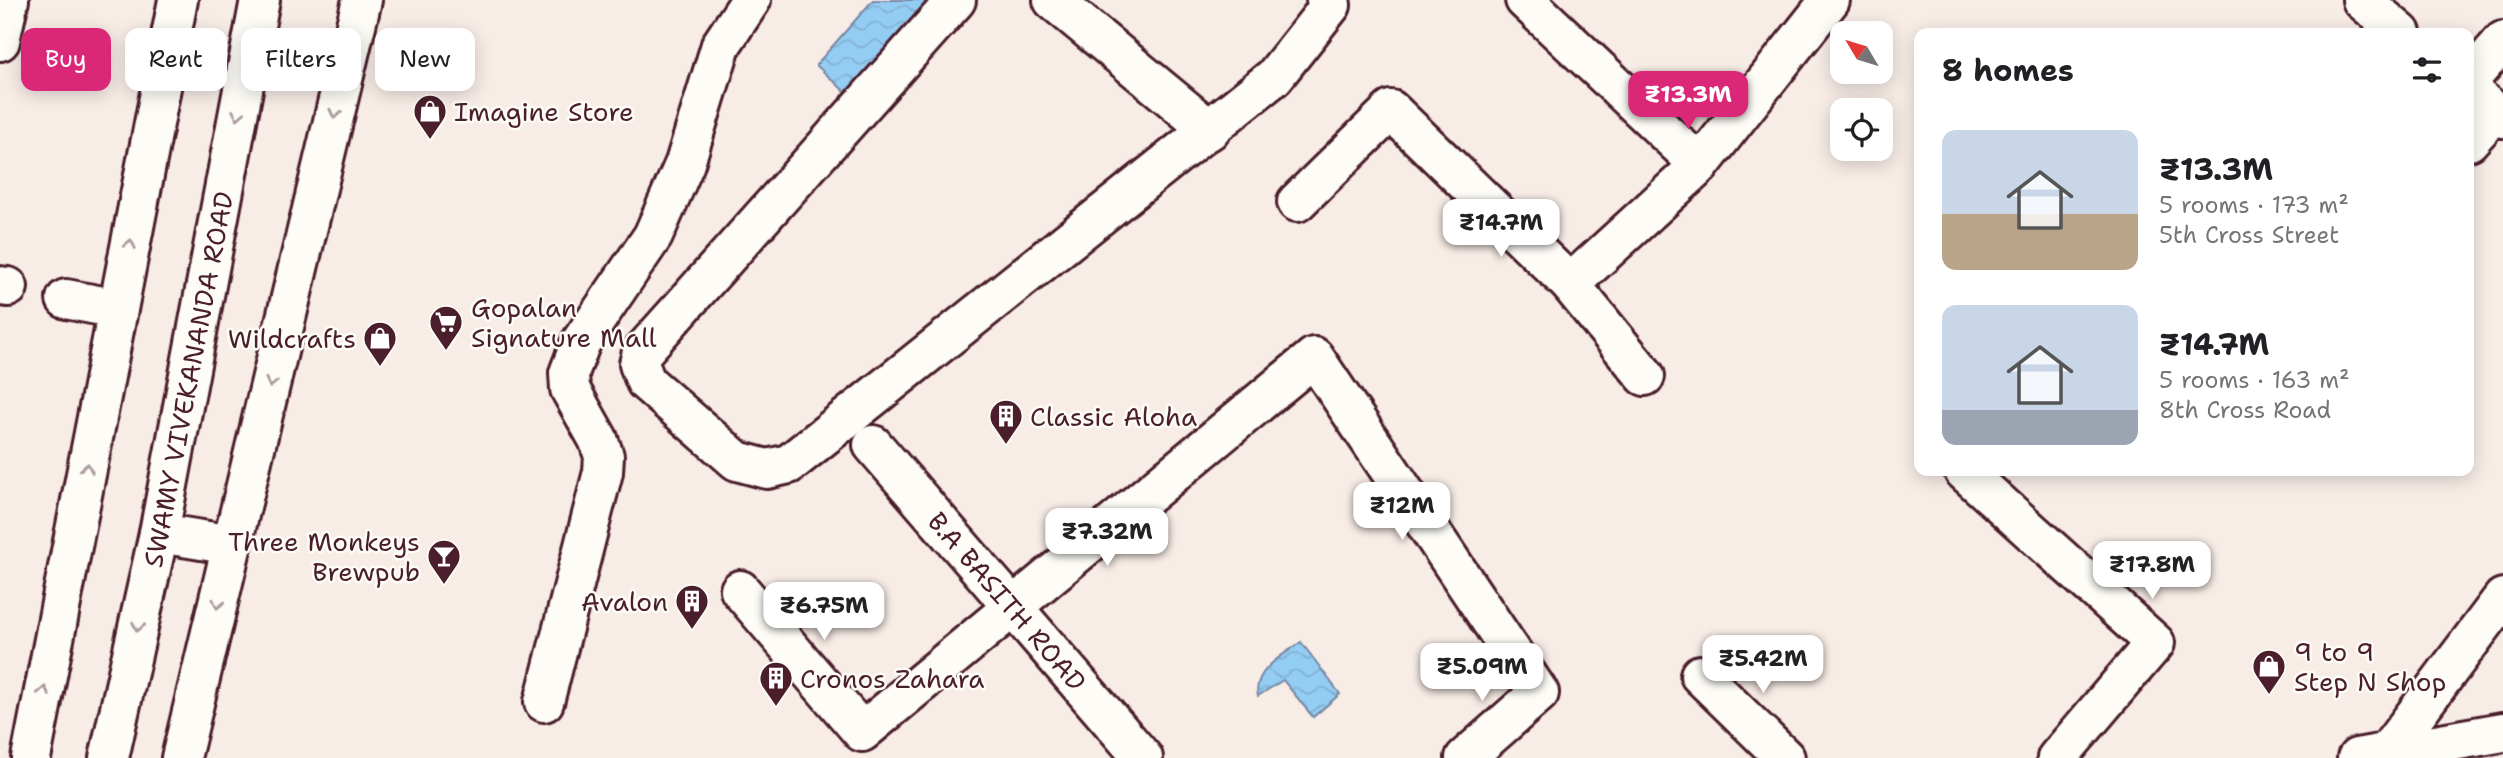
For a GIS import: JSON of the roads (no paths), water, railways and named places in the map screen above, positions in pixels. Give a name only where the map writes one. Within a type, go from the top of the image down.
[{"type":"street","points":[[0,41],[9,0]]},
{"type":"street","points":[[31,758],[178,0]]},
{"type":"street","name":"SWAMY VIVEKANANDA ROAD","points":[[109,758],[159,533],[260,0]]},
{"type":"street","points":[[181,758],[362,0]]},
{"type":"street","points":[[544,702],[603,472],[604,456],[598,439],[570,389],[569,373],[581,342],[653,236],[685,163],[721,46],[751,0]]},
{"type":"street","points":[[956,0],[642,352],[639,364],[646,382],[737,461],[767,469],[789,464],[1274,77],[1331,5],[1326,0]]},
{"type":"street","points":[[1053,0],[1210,130]]},
{"type":"street","points":[[1525,0],[1700,165]]},
{"type":"street","points":[[1570,285],[1700,165],[1830,0]]},
{"type":"street","points":[[2362,0],[2395,28]]},
{"type":"street","points":[[2474,74],[2503,41]]},
{"type":"street","points":[[2474,132],[2489,107]]},
{"type":"street","points":[[1297,202],[1391,110],[1570,285],[1645,376]]},
{"type":"street","points":[[66,299],[118,310]]},
{"type":"street","points":[[740,590],[862,732],[1314,357],[1539,693],[1465,758]]},
{"type":"street","name":"B.A BASITH ROAD","points":[[873,445],[1143,758]]},
{"type":"street","points":[[1970,476],[2155,643],[2057,758]]},
{"type":"street","points":[[159,533],[232,545]]},
{"type":"street","points":[[2372,754],[2503,598]]},
{"type":"street","points":[[1700,675],[1785,758]]},
{"type":"street","points":[[2372,754],[2503,732]]},
{"type":"water","points":[[873,0],[923,0],[933,9],[853,99],[816,65]]},
{"type":"water","points":[[1301,642],[1340,694],[1313,717],[1283,680],[1258,696],[1257,687],[1264,671]]},
{"type":"place","name":"Imagine Store","points":[[430,141]]},
{"type":"place","name":"Gopalan Signature Mall","points":[[446,352]]},
{"type":"place","name":"Wildcrafts","points":[[380,368]]},
{"type":"place","name":"Classic Aloha","points":[[1006,446]]},
{"type":"place","name":"Three Monkeys Brewpub","points":[[444,586]]},
{"type":"place","name":"Avalon","points":[[692,631]]},
{"type":"place","name":"9 to 9 Step N Shop","points":[[2269,696]]},
{"type":"place","name":"Cronos Zahara","points":[[776,708]]}]
